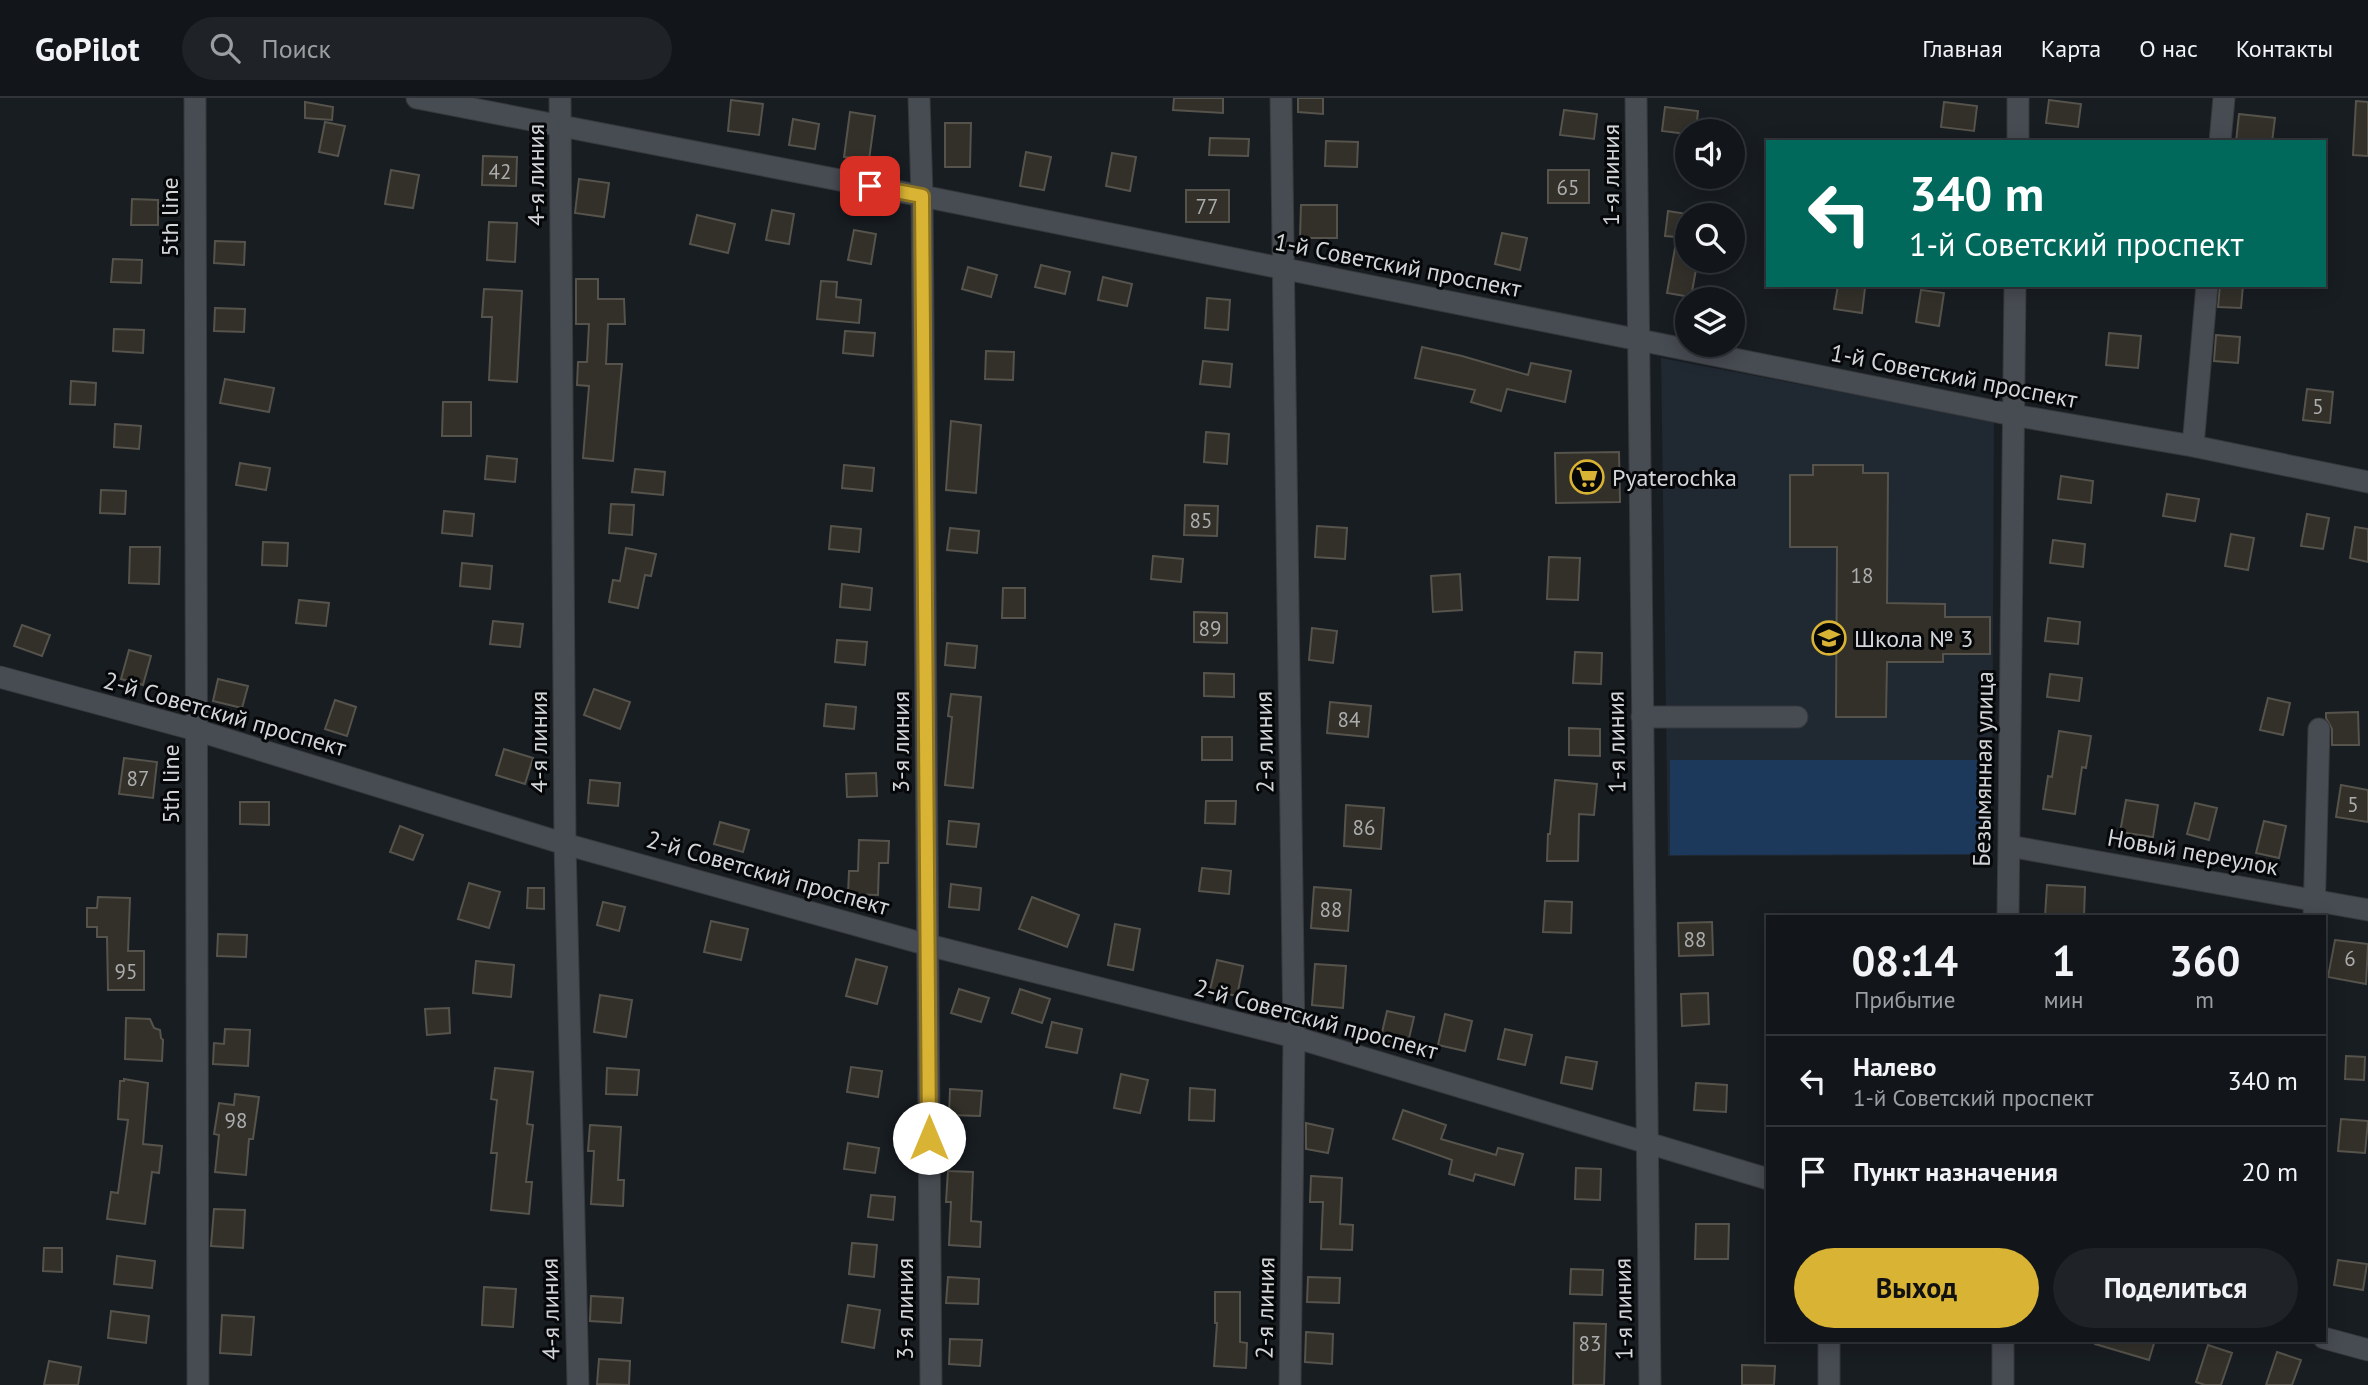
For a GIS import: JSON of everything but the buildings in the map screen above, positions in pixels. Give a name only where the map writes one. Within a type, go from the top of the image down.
[{"type":"street","name":"5th line","points":[[195,98],[198,1385]]},
{"type":"street","name":"1-й Советский проспект","points":[[417,98],[561,124],[2013,415],[2193,446],[2368,482]]},
{"type":"street","name":"4-я линия","points":[[561,98],[565,844],[578,1385]]},
{"type":"street","name":"3-я линия","points":[[919,98],[931,1385]]},
{"type":"street","name":"2-я линия","points":[[1281,98],[1294,1037],[1290,1385]]},
{"type":"street","name":"1-я линия","points":[[1636,98],[1650,1385]]},
{"type":"street","points":[[2018,98],[2018,140]]},
{"type":"street","points":[[2220,140],[2224,98]]},
{"type":"street","name":"Безымянная улица","points":[[2008,915],[2015,287]]},
{"type":"street","points":[[2193,446],[2207,287]]},
{"type":"street","name":"2-й Советский проспект","points":[[0,677],[196,730],[565,844],[928,945],[1294,1037],[1766,1178]]},
{"type":"street","points":[[1642,717],[1797,718]]},
{"type":"street","points":[[2314,909],[2319,729]]},
{"type":"street","name":"Новый переулок","points":[[2009,846],[2314,909],[2368,910]]},
{"type":"street","points":[[2326,1339],[2368,1350]]},
{"type":"street","points":[[1829,1342],[1829,1385]]},
{"type":"street","points":[[2003,1342],[2003,1385]]},
{"type":"shaded area","name":"Школа № 3","points":[[1661,358],[1994,421],[1992,855],[1668,856]]},
{"type":"shaded area","points":[[1670,760],[1986,760],[1986,854],[1670,855]]},
{"type":"place","name":"Pyaterochka","points":[[1587,477]]},
{"type":"place","name":"Школа № 3","points":[[1829,638]]},
{"type":"route","points":[[870,186],[922,196],[929,1138]]}]
